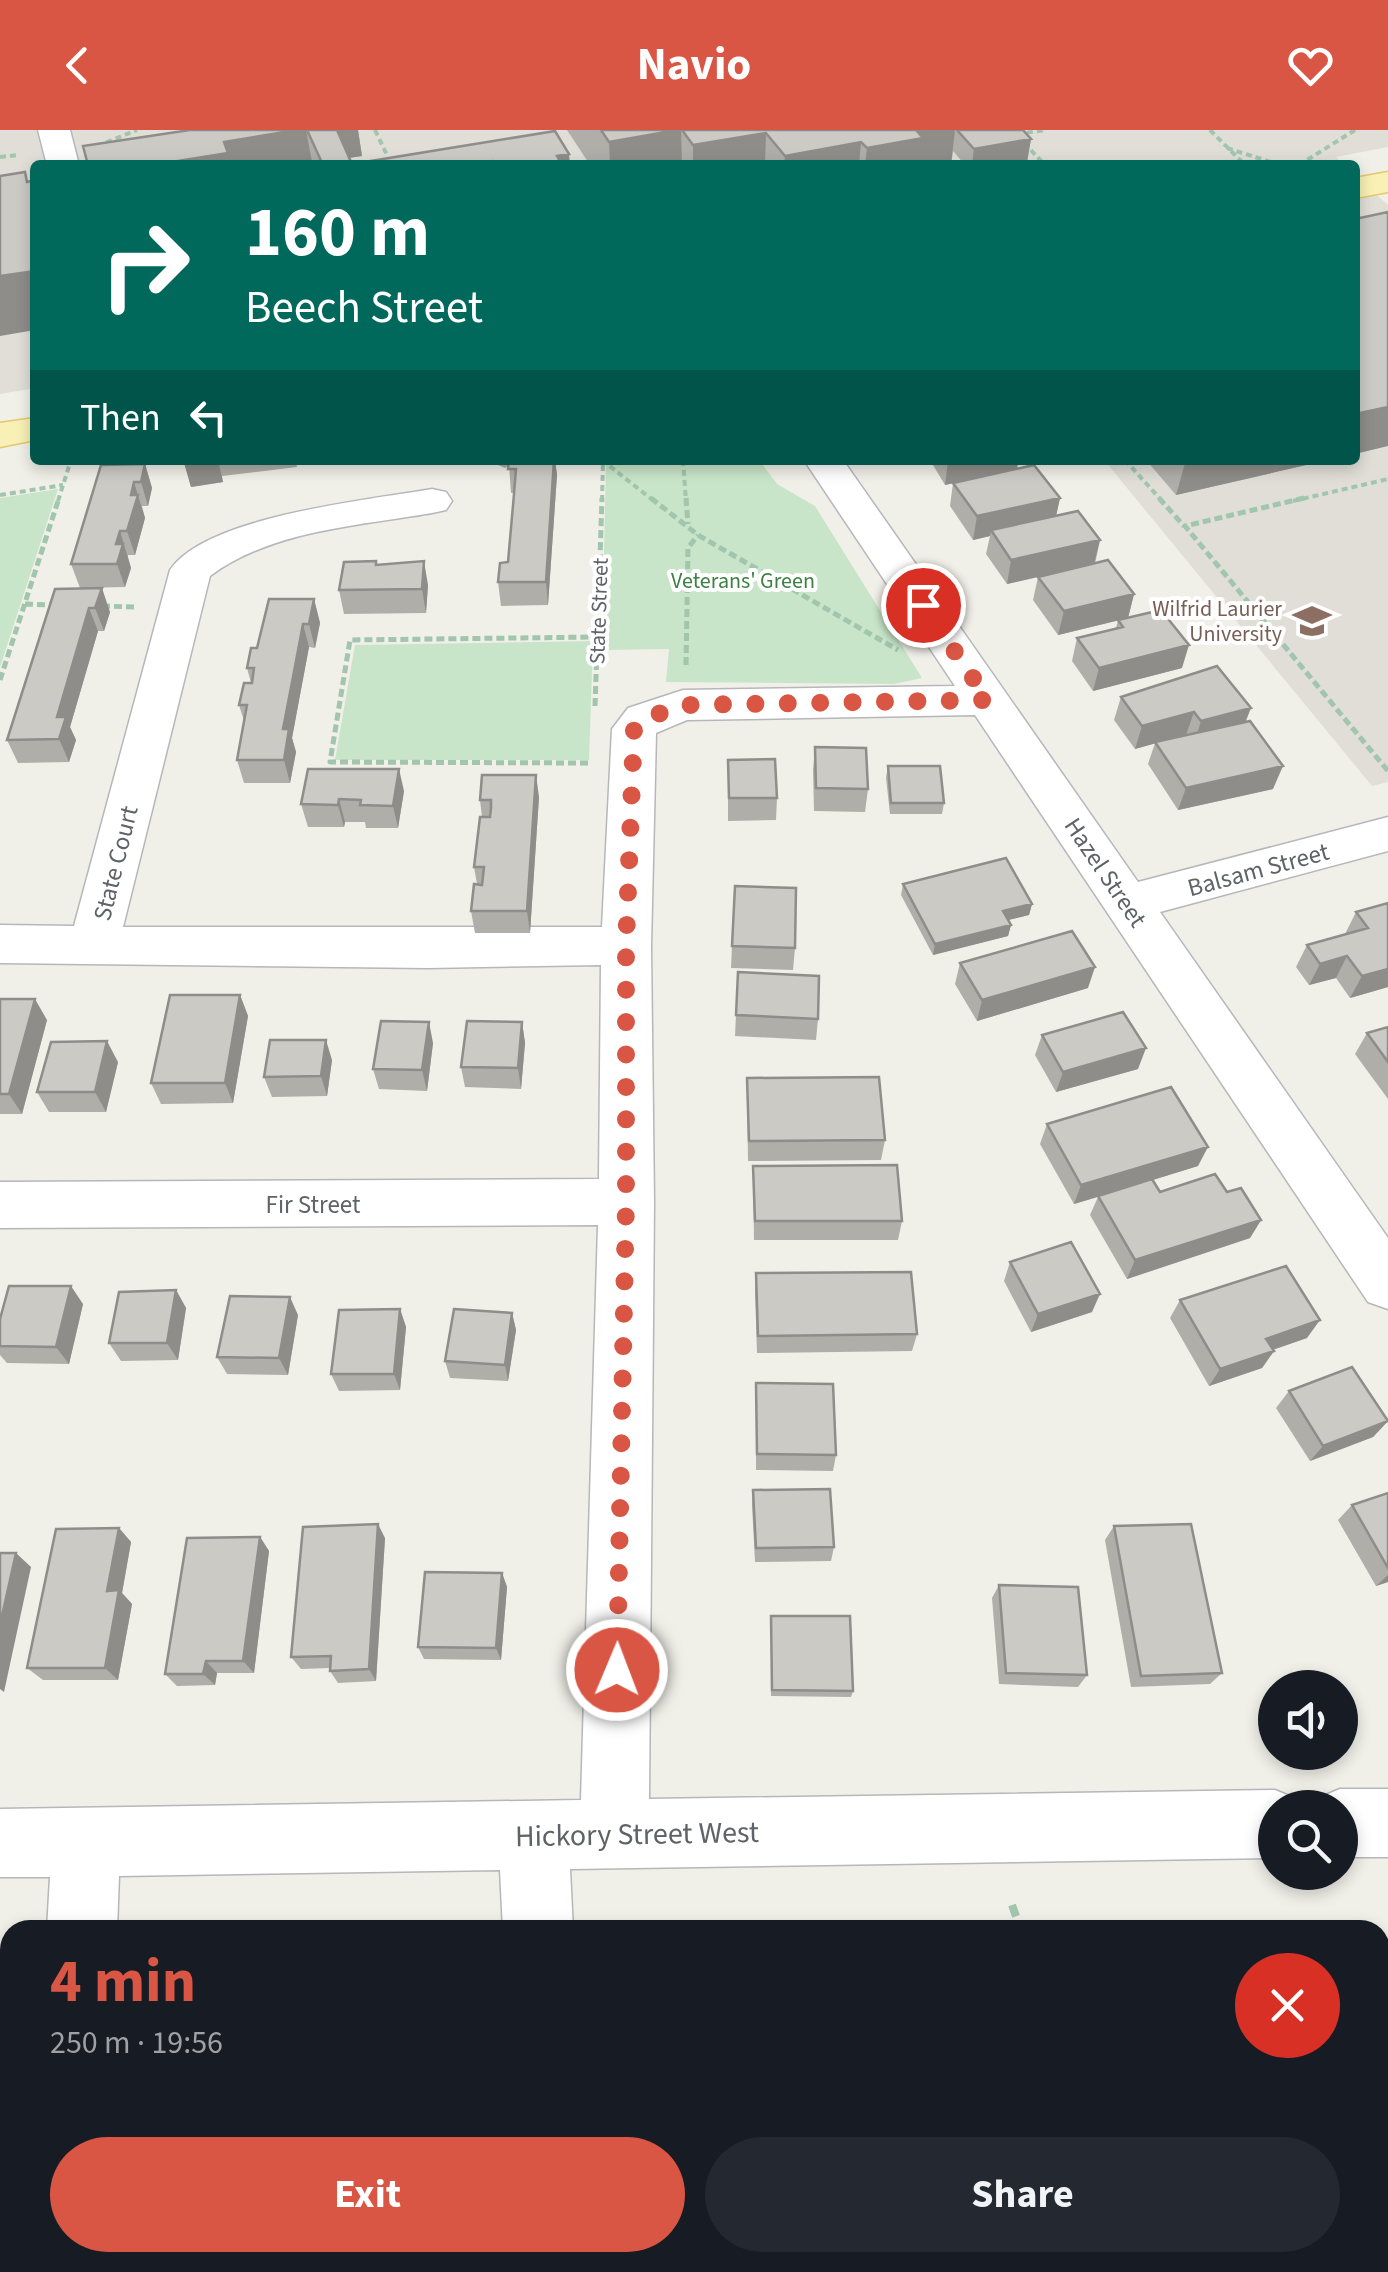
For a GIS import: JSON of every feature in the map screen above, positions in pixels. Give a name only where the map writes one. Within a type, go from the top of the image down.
[{"type":"main road","points":[[1360,187],[1388,182]]},
{"type":"main road","points":[[0,436],[30,430]]},
{"type":"street","points":[[54,130],[62,160]]},
{"type":"street","name":"Hazel Street","points":[[825,465],[1388,1284]]},
{"type":"street","name":"State Court","points":[[432,500],[242,539],[208,554],[191,570],[94,946],[626,946]]},
{"type":"street","points":[[614,1834],[626,1202],[626,946],[634,729],[644,719],[683,705],[988,700]]},
{"type":"street","name":"Balsam Street","points":[[1128,903],[1388,834]]},
{"type":"street","points":[[0,944],[94,946]]},
{"type":"street","name":"Fir Street","points":[[0,1206],[626,1202]]},
{"type":"street","points":[[1358,1824],[1388,1823]]},
{"type":"street","name":"Hickory Street West","points":[[0,1843],[86,1845],[1258,1824]]},
{"type":"street","points":[[533,1836],[537,1920]]},
{"type":"street","points":[[82,1920],[86,1845]]},
{"type":"path","points":[[376,130],[387,155]]},
{"type":"path","points":[[1040,160],[1016,134],[1046,130]]},
{"type":"path","points":[[1210,130],[1240,160]]},
{"type":"path","points":[[1307,160],[1355,130]]},
{"type":"path","points":[[1227,148],[1264,160]]},
{"type":"path","points":[[0,680],[70,465]]},
{"type":"path","name":"State Street","points":[[595,710],[603,465]]},
{"type":"path","points":[[610,465],[698,535],[908,656]]},
{"type":"path","points":[[683,465],[688,525]]},
{"type":"path","points":[[1129,465],[1388,771]]},
{"type":"path","points":[[1184,526],[1388,478]]},
{"type":"path","points":[[0,495],[63,485]]},
{"type":"path","points":[[686,677],[688,548],[698,535]]},
{"type":"path","points":[[25,604],[64,605]]},
{"type":"path","points":[[83,606],[180,608]]},
{"type":"path","points":[[593,763],[330,762],[350,640],[597,637]]},
{"type":"path","points":[[1012,1904],[1018,1920]]},
{"type":"shaded area","points":[[0,130],[1388,130],[1388,147],[1336,157],[1339,160],[30,160],[30,389],[0,394]]},
{"type":"shaded area","name":"Wilfrid Laurier University","points":[[1360,180],[1388,205],[1388,782],[1372,786],[1108,465],[1360,465]]},
{"type":"green space","name":"Veterans' Green","points":[[606,465],[763,465],[777,484],[815,506],[922,678],[894,684],[666,682],[669,649],[602,650]]},
{"type":"green space","points":[[58,489],[0,667],[0,498]]},
{"type":"green space","points":[[593,641],[589,760],[335,760],[355,645]]},
{"type":"building","points":[[190,130],[297,130],[224,142],[228,153],[184,160],[87,160],[83,146]]},
{"type":"building","points":[[307,130],[337,130],[350,160],[321,160]]},
{"type":"building","points":[[601,130],[677,130],[609,142]]},
{"type":"building","points":[[682,130],[916,130],[923,138],[867,148],[861,142],[785,156],[766,133],[693,145]]},
{"type":"building","points":[[957,130],[1023,130],[1031,139],[974,149]]},
{"type":"building","points":[[555,131],[569,154],[557,156],[559,160],[377,160]]},
{"type":"building","points":[[25,172],[30,181],[30,272],[0,276],[0,176]]},
{"type":"building","points":[[1388,212],[1388,407],[1360,413],[1360,218]]},
{"type":"building","points":[[101,465],[145,465],[141,482],[134,482],[131,495],[138,495],[127,531],[120,531],[116,544],[123,544],[117,564],[71,564]]},
{"type":"building","points":[[508,465],[554,465],[546,582],[498,582],[500,563],[508,562],[516,469],[508,469]]},
{"type":"building","points":[[1034,465],[1060,498],[977,516],[953,483]]},
{"type":"building","points":[[1078,511],[1100,540],[1011,560],[991,530]]},
{"type":"building","points":[[1108,560],[1134,594],[1064,611],[1038,577]]},
{"type":"building","points":[[376,561],[376,565],[424,561],[422,589],[339,590],[344,562]]},
{"type":"building","points":[[102,588],[95,608],[89,608],[57,717],[66,717],[59,739],[7,740],[55,589]]},
{"type":"building","points":[[269,599],[314,599],[309,624],[303,624],[283,729],[289,729],[284,760],[237,760],[247,705],[239,705],[244,683],[252,683],[254,668],[247,668],[251,648],[257,648]]},
{"type":"building","points":[[1161,610],[1189,645],[1099,668],[1077,638],[1123,627],[1118,620]]},
{"type":"building","points":[[1217,666],[1251,708],[1201,721],[1194,712],[1142,726],[1121,697]]},
{"type":"building","points":[[1250,721],[1283,766],[1186,788],[1155,742]]},
{"type":"building","points":[[815,747],[866,748],[868,789],[816,788]]},
{"type":"building","points":[[775,759],[777,798],[729,798],[728,760]]},
{"type":"building","points":[[888,766],[940,766],[944,803],[891,803]]},
{"type":"building","points":[[308,769],[399,769],[393,806],[360,805],[361,800],[339,799],[338,805],[301,804]]},
{"type":"building","points":[[482,775],[536,775],[527,911],[471,911],[474,884],[482,885],[484,867],[474,867],[480,817],[490,817],[491,808],[491,800],[480,800]]},
{"type":"building","points":[[1006,858],[1032,904],[1003,911],[1011,925],[935,944],[903,884]]},
{"type":"building","points":[[735,886],[796,888],[795,948],[732,946]]},
{"type":"building","points":[[1388,903],[1388,969],[1362,976],[1347,956],[1320,964],[1307,945],[1368,928],[1356,912]]},
{"type":"building","points":[[1072,931],[1095,967],[982,1000],[960,963]]},
{"type":"building","points":[[738,972],[819,976],[818,1019],[736,1015]]},
{"type":"building","points":[[170,995],[240,995],[225,1083],[151,1083]]},
{"type":"building","points":[[0,999],[35,999],[9,1094],[0,1094]]},
{"type":"building","points":[[1123,1012],[1146,1048],[1063,1072],[1042,1035]]},
{"type":"building","points":[[381,1021],[429,1022],[422,1070],[373,1069]]},
{"type":"building","points":[[467,1021],[522,1022],[518,1068],[461,1067]]},
{"type":"building","points":[[1388,1027],[1388,1062],[1367,1033]]},
{"type":"building","points":[[270,1040],[326,1040],[321,1076],[264,1077]]},
{"type":"building","points":[[107,1041],[95,1092],[37,1092],[51,1042]]},
{"type":"building","points":[[879,1077],[885,1140],[749,1141],[747,1078]]},
{"type":"building","points":[[1171,1087],[1208,1147],[1081,1185],[1047,1124]]},
{"type":"building","points":[[897,1165],[902,1221],[755,1221],[753,1166]]},
{"type":"building","points":[[1215,1174],[1227,1192],[1241,1188],[1261,1220],[1135,1260],[1098,1196],[1152,1179],[1160,1192]]},
{"type":"building","points":[[1071,1242],[1100,1294],[1038,1314],[1010,1262]]},
{"type":"building","points":[[1286,1266],[1320,1320],[1266,1339],[1274,1351],[1220,1369],[1180,1300]]},
{"type":"building","points":[[911,1272],[917,1334],[758,1336],[756,1273]]},
{"type":"building","points":[[9,1286],[71,1286],[56,1347],[0,1346],[0,1319]]},
{"type":"building","points":[[176,1290],[167,1343],[109,1343],[119,1292]]},
{"type":"building","points":[[230,1296],[290,1297],[279,1358],[217,1357]]},
{"type":"building","points":[[400,1309],[394,1374],[331,1374],[339,1310]]},
{"type":"building","points":[[454,1309],[512,1313],[505,1365],[445,1361]]},
{"type":"building","points":[[1352,1367],[1388,1421],[1323,1446],[1289,1391]]},
{"type":"building","points":[[756,1383],[833,1384],[836,1455],[757,1454]]},
{"type":"building","points":[[830,1489],[834,1547],[756,1548],[753,1490]]},
{"type":"building","points":[[1388,1493],[1388,1568],[1352,1505]]},
{"type":"building","points":[[378,1524],[369,1669],[330,1671],[331,1656],[291,1657],[303,1527]]},
{"type":"building","points":[[1191,1524],[1222,1673],[1141,1676],[1114,1526]]},
{"type":"building","points":[[119,1528],[107,1591],[119,1590],[105,1668],[27,1668],[56,1529]]},
{"type":"building","points":[[260,1537],[243,1661],[206,1661],[203,1674],[165,1674],[187,1538]]},
{"type":"building","points":[[0,1553],[16,1553],[0,1625]]},
{"type":"building","points":[[425,1572],[502,1573],[496,1648],[418,1647]]},
{"type":"building","points":[[999,1585],[1078,1587],[1087,1675],[1006,1673]]},
{"type":"building","points":[[771,1616],[850,1616],[853,1691],[772,1690]]},
{"type":"place","name":"Wilfrid Laurier University","points":[[1312,621]]},
{"type":"route","points":[[617,1670],[626,1202],[626,946],[634,729],[644,719],[683,705],[988,700],[923,605]]}]
